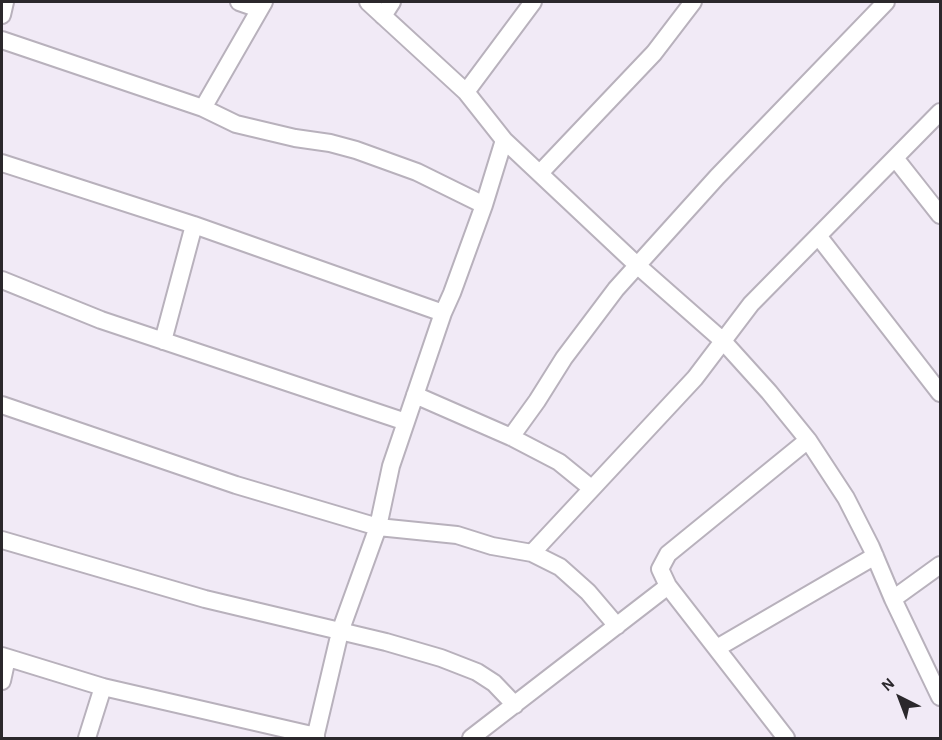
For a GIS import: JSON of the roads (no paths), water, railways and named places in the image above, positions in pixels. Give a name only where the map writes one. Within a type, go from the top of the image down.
[{"type":"street","points":[[2,15],[5,2]]},
{"type":"street","points":[[203,108],[262,5],[239,2]]},
{"type":"street","points":[[368,2],[387,9],[466,92],[504,140],[722,340],[808,440],[846,498],[940,697]]},
{"type":"street","points":[[466,92],[533,2]]},
{"type":"street","points":[[540,173],[654,53],[693,2]]},
{"type":"street","points":[[511,437],[593,318],[616,289],[717,177],[886,2]]},
{"type":"street","points":[[2,40],[203,108],[236,124],[296,138],[330,143],[417,172],[484,205]]},
{"type":"street","points":[[532,553],[694,378],[751,304],[940,112]]},
{"type":"street","points":[[2,681],[4,657],[103,687],[315,737],[340,632],[378,527],[391,466],[442,313],[484,205],[504,140]]},
{"type":"street","points":[[895,158],[940,215]]},
{"type":"street","points":[[2,163],[194,225],[442,313]]},
{"type":"street","points":[[163,340],[194,225]]},
{"type":"street","points":[[819,237],[940,393]]},
{"type":"street","points":[[2,280],[101,320],[406,422]]},
{"type":"street","points":[[415,395],[511,437],[559,462],[591,488]]},
{"type":"street","points":[[2,405],[236,485],[378,527],[457,535],[492,546],[532,553],[560,567],[588,592],[617,626]]},
{"type":"street","points":[[780,736],[717,648],[668,586],[660,569],[668,554],[808,440]]},
{"type":"street","points":[[2,540],[194,596],[386,642],[441,658],[477,672],[494,683],[515,705]]},
{"type":"street","points":[[717,648],[875,556]]},
{"type":"street","points":[[893,599],[940,565]]},
{"type":"street","points":[[471,738],[668,586]]},
{"type":"street","points":[[87,738],[103,687]]}]
